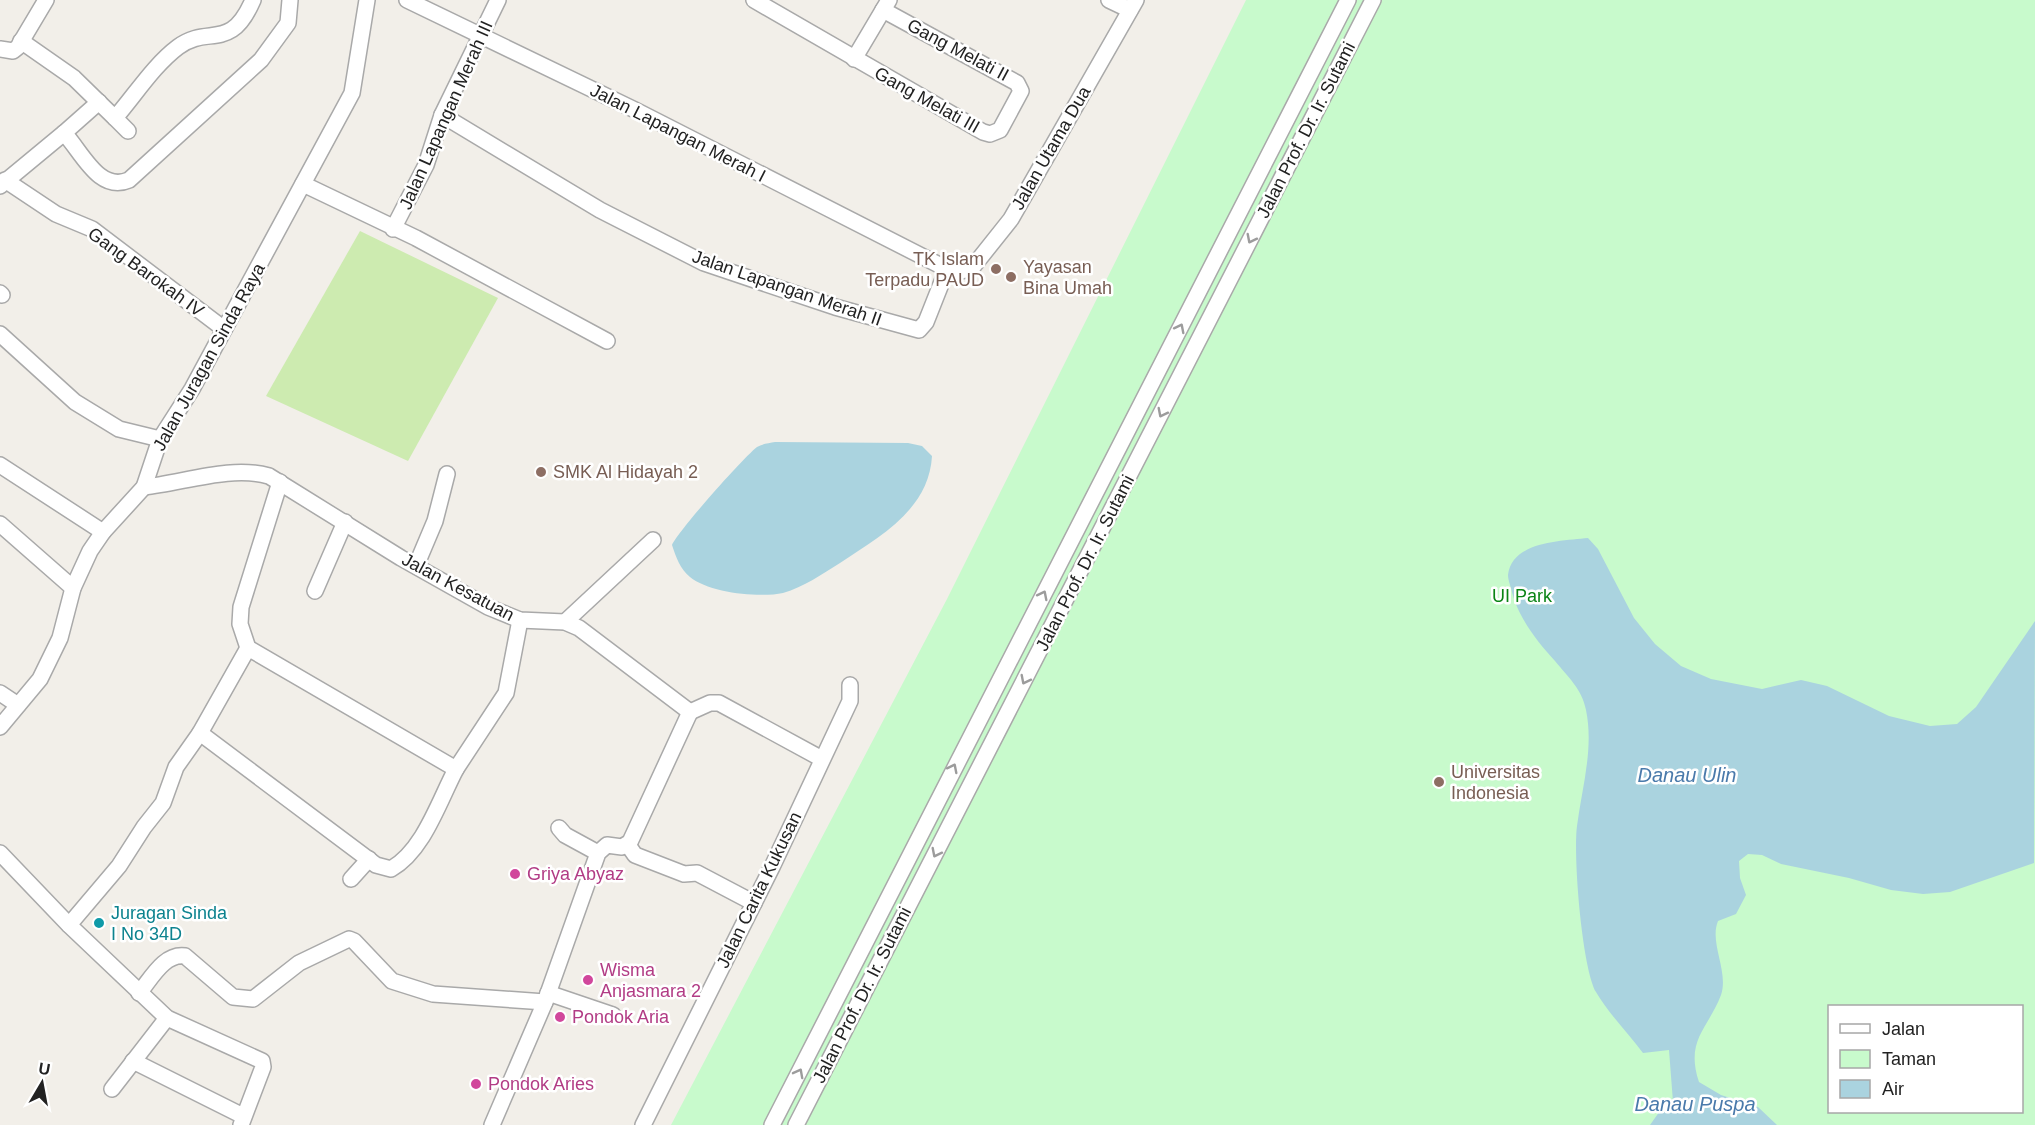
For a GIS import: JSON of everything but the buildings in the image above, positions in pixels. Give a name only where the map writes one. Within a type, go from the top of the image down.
[{"type":"street","points":[[0,50],[13,51],[46,0]]},
{"type":"street","points":[[115,117],[180,46],[233,31],[246,16],[253,0]]},
{"type":"street","points":[[64,133],[102,180],[120,184],[129,180],[261,60],[288,23],[290,0]]},
{"type":"street","name":"Jalan Juragan Sinda Raya","points":[[0,727],[40,679],[60,638],[73,588],[90,551],[103,532],[144,487],[160,439],[192,389],[352,93],[367,0]]},
{"type":"street","name":"Jalan Lapangan Merah I","points":[[407,0],[482,35],[947,269]]},
{"type":"street","name":"Jalan Lapangan Merah III","points":[[393,229],[426,165],[442,115],[498,0]]},
{"type":"street","name":"Gang Melati III","points":[[754,0],[984,132],[993,134],[1000,130]]},
{"type":"street","points":[[1109,0],[1133,5]]},
{"type":"street","name":"Jalan Prof. Dr. Ir. Sutami","points":[[772,1125],[1348,0]]},
{"type":"street","name":"Jalan Prof. Dr. Ir. Sutami","points":[[796,1125],[1372,0]]},
{"type":"street","points":[[854,59],[886,5]]},
{"type":"street","name":"Gang Melati II","points":[[886,5],[1017,82],[1021,91],[1000,130]]},
{"type":"street","name":"Jalan Utama Dua","points":[[947,269],[961,271],[972,268],[1011,219],[1133,5]]},
{"type":"street","points":[[21,41],[74,78],[128,131]]},
{"type":"street","points":[[3,183],[99,102]]},
{"type":"street","name":"Jalan Lapangan Merah II","points":[[442,115],[600,210],[704,263],[846,310],[919,330],[926,322],[947,269]]},
{"type":"street","name":"Gang Barokah IV","points":[[3,183],[56,214],[92,229],[224,329]]},
{"type":"street","name":"Jalan Lapangan Merah III","points":[[303,184],[607,340]]},
{"type":"street","points":[[0,334],[75,402],[119,429],[160,439]]},
{"type":"street","points":[[0,465],[103,532]]},
{"type":"street","name":"Jalan Kesatuan","points":[[144,487],[256,472],[280,482],[416,566],[488,607],[520,620],[565,622],[579,628],[690,712]]},
{"type":"street","points":[[416,566],[435,521],[447,474]]},
{"type":"street","points":[[280,482],[241,608],[240,624],[248,648],[456,769]]},
{"type":"street","points":[[315,591],[345,522]]},
{"type":"street","points":[[0,524],[73,588]]},
{"type":"street","points":[[565,622],[653,540]]},
{"type":"street","points":[[200,733],[376,865],[391,868],[403,862],[420,838],[456,769],[506,693],[520,620]]},
{"type":"street","points":[[69,925],[119,866],[144,826],[163,803],[176,767],[200,733],[248,648]]},
{"type":"street","name":"Jalan Carita Kukusan","points":[[643,1125],[754,903],[850,701],[850,685]]},
{"type":"street","points":[[0,693],[18,705]]},
{"type":"street","points":[[628,845],[690,712],[710,703],[719,703],[822,759]]},
{"type":"street","points":[[559,828],[565,835],[598,853]]},
{"type":"street","points":[[492,1125],[546,998],[598,853],[607,845],[628,845]]},
{"type":"street","points":[[628,845],[634,855],[684,874],[697,873],[754,903]]},
{"type":"street","points":[[0,853],[69,925],[167,1018],[262,1061],[263,1067],[242,1120],[133,1061]]},
{"type":"street","points":[[351,879],[369,859]]},
{"type":"street","points":[[139,993],[167,959],[178,955],[185,956],[233,997],[253,999],[299,963],[349,939],[354,941],[392,981],[433,994],[546,998],[613,1015]]},
{"type":"street","points":[[112,1089],[167,1018]]},
{"type":"green space","name":"UI Park","points":[[1246,0],[2035,0],[2035,1125],[671,1125],[947,599]]},
{"type":"green space","points":[[360,231],[498,298],[408,461],[266,396]]},
{"type":"water","points":[[775,442],[908,443],[922,446],[932,456],[929,475],[922,492],[900,520],[870,543],[806,584],[783,593],[761,595],[735,593],[709,587],[690,577],[677,558],[672,545],[677,537],[726,479],[757,447]]},
{"type":"water","name":"Danau Ulin","points":[[1588,538],[1598,549],[1634,618],[1655,644],[1681,666],[1711,679],[1762,689],[1801,680],[1827,686],[1889,716],[1930,726],[1957,724],[1976,707],[2035,621],[2034,863],[1950,892],[1923,894],[1891,890],[1849,878],[1781,864],[1762,855],[1748,854],[1739,861],[1740,878],[1746,895],[1736,914],[1718,921],[1716,938],[1723,986],[1716,1007],[1696,1045],[1695,1068],[1699,1082],[1721,1095],[1758,1107],[1777,1125],[1650,1125],[1662,1108],[1673,1102],[1669,1050],[1643,1053],[1601,1000],[1591,979],[1583,936],[1576,861],[1577,826],[1589,739],[1586,710],[1574,684],[1528,627],[1514,598],[1508,575],[1512,564],[1528,549],[1552,542]]},
{"type":"place","name":"TK Islam Terpadu PAUD","points":[[996,269]]},
{"type":"place","name":"Yayasan Bina Umah","points":[[1011,277]]},
{"type":"place","name":"SMK Al Hidayah 2","points":[[541,472]]},
{"type":"place","name":"Universitas Indonesia","points":[[1439,782]]},
{"type":"place","name":"Griya Abyaz","points":[[515,874]]},
{"type":"place","name":"Juragan Sinda I No 34D","points":[[99,923]]},
{"type":"place","name":"Wisma Anjasmara 2","points":[[588,980]]},
{"type":"place","name":"Pondok Aria","points":[[560,1017]]},
{"type":"place","name":"Pondok Aries","points":[[476,1084]]},
{"type":"water label","name":"Danau Puspa","points":[[1695,1104]]}]
